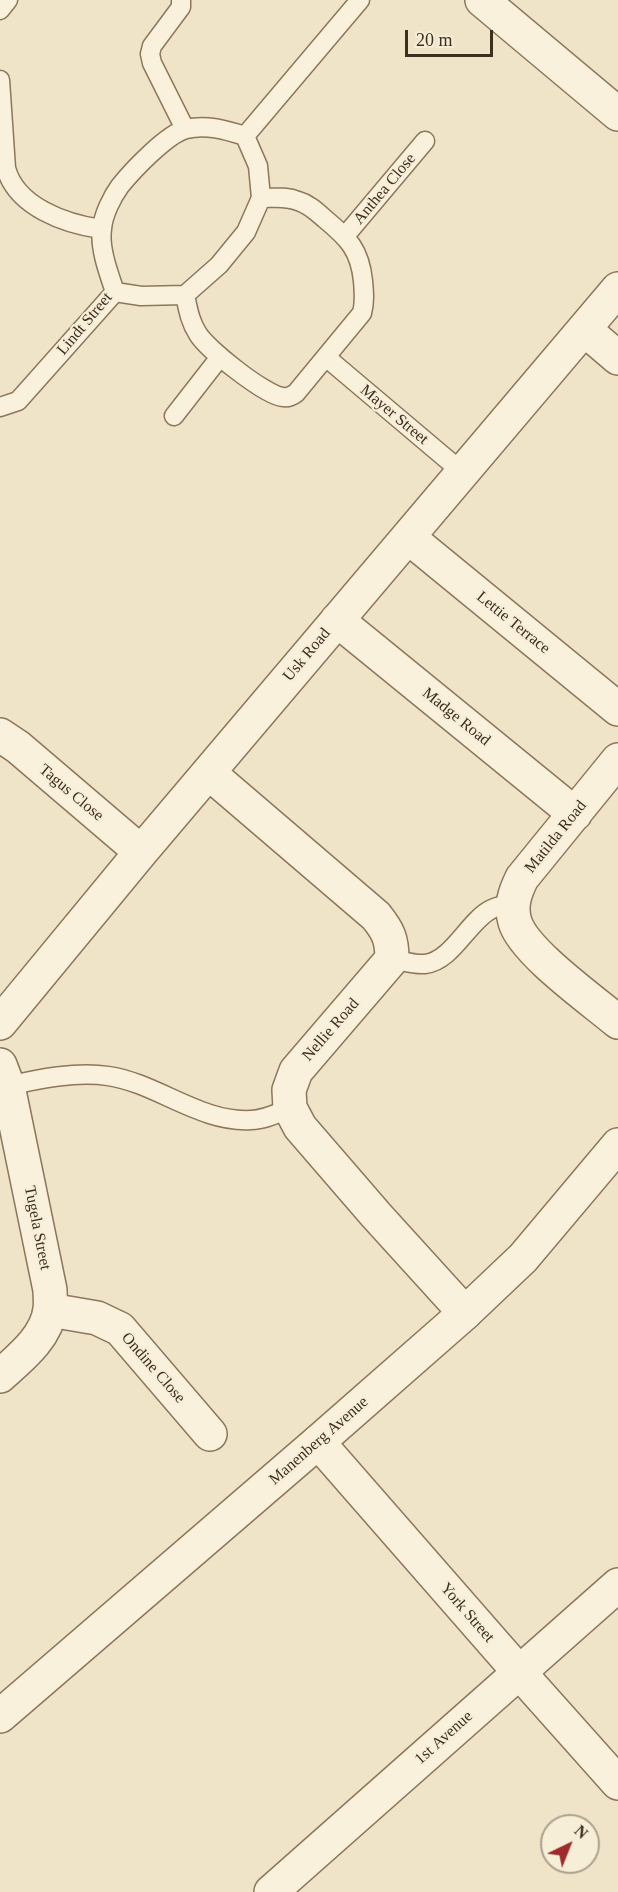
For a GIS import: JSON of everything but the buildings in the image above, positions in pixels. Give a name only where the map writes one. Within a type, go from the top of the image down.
[{"type":"street","points":[[482,0],[618,114]]},
{"type":"street","name":"Usk Road","points":[[0,1023],[141,852],[618,290]]},
{"type":"street","points":[[584,329],[618,358]]},
{"type":"street","name":"Lettie Terrace","points":[[408,537],[618,709]]},
{"type":"street","name":"Madge Road","points":[[337,621],[575,814]]},
{"type":"street","name":"Tagus Close","points":[[0,735],[18,747],[141,852]]},
{"type":"street","name":"Matilda Road","points":[[513,903],[515,891],[522,878],[618,760]]},
{"type":"street","points":[[209,773],[376,916],[386,929],[392,943],[392,959]]},
{"type":"street","points":[[513,903],[515,923],[528,945],[618,1022]]},
{"type":"street","name":"Nellie Road","points":[[290,1108],[289,1090],[296,1071],[392,959]]},
{"type":"street","name":"Tugela Street","points":[[0,1376],[28,1351],[43,1330],[50,1311],[50,1290],[4,1075]]},
{"type":"street","points":[[290,1108],[300,1127],[465,1313]]},
{"type":"street","name":"Manenberg Avenue","points":[[3,1707],[318,1442],[465,1313],[522,1258],[618,1145]]},
{"type":"street","name":"Ondine Close","points":[[50,1311],[98,1318],[120,1329],[210,1434]]},
{"type":"street","name":"York Street","points":[[318,1442],[618,1783]]},
{"type":"street","name":"1st Avenue","points":[[271,1892],[618,1585]]},
{"type":"lane","points":[[0,10],[8,0]]},
{"type":"lane","points":[[181,0],[181,7],[152,46],[150,54],[152,63],[185,129],[216,128],[245,136]]},
{"type":"lane","points":[[245,136],[360,0]]},
{"type":"lane","points":[[0,80],[6,168],[13,185],[50,215],[68,222],[101,229]]},
{"type":"lane","name":"Lindt Street","points":[[0,407],[18,401],[115,292],[105,259],[101,229],[108,207],[118,188],[147,157],[185,129]]},
{"type":"lane","points":[[115,292],[141,296],[185,294],[219,266],[246,232],[261,198],[258,166],[245,136]]},
{"type":"lane","name":"Anthea Close","points":[[345,236],[425,141]]},
{"type":"lane","points":[[185,294],[190,318],[199,337],[220,357],[270,394],[282,398],[290,397],[327,358],[362,313],[365,302],[362,265],[356,251],[345,236],[312,208],[299,201],[285,198],[261,198]]},
{"type":"lane","points":[[174,416],[220,357]]},
{"type":"lane","name":"Mayer Street","points":[[327,358],[462,472]]},
{"type":"lane","points":[[392,959],[414,964],[438,961],[478,919],[490,910],[513,903]]},
{"type":"lane","points":[[4,1075],[42,1078],[107,1076],[140,1085],[208,1113],[232,1119],[252,1120],[290,1108]]}]
